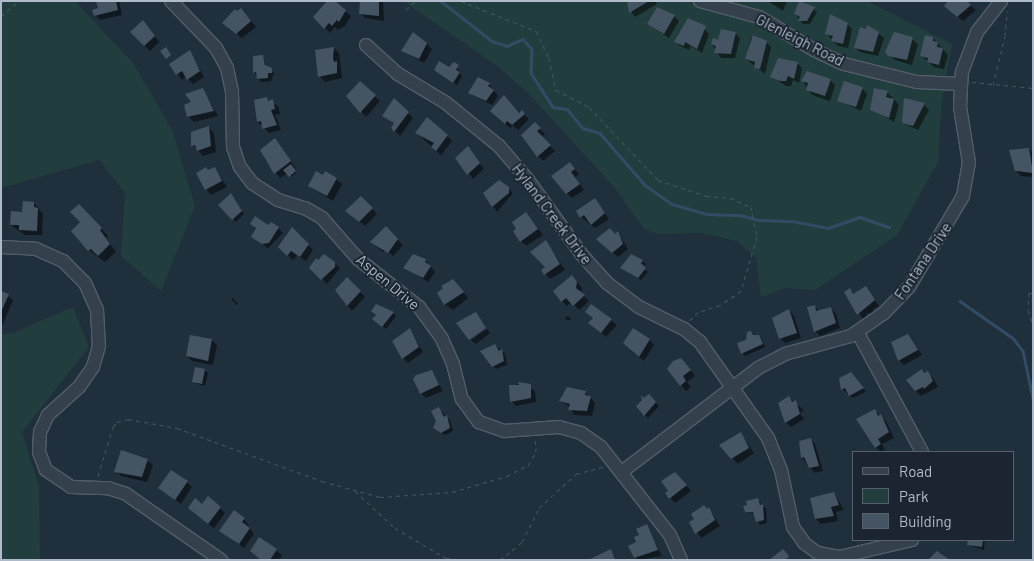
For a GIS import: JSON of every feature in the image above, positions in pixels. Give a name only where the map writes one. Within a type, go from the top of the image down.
[{"type":"street","name":"Aspen Drive","points":[[171,1],[216,48],[227,68],[232,97],[232,141],[245,175],[268,195],[322,218],[358,258],[419,307],[442,339],[453,364],[462,399],[472,415],[486,426],[504,431],[537,426],[570,429],[601,446],[623,471],[670,535],[681,560]]},
{"type":"street","name":"Glenleigh Road","points":[[700,1],[766,20],[814,50],[844,64],[917,82],[966,83]]},
{"type":"street","name":"Fontana Drive","points":[[623,471],[734,386],[775,358],[831,344],[858,333],[888,310],[909,287],[963,196],[969,157],[960,107],[966,83],[970,46],[1004,6]]},
{"type":"street","name":"Hyland Creek Drive","points":[[366,45],[398,74],[446,103],[487,134],[520,170],[599,276],[639,307],[692,335],[734,386],[758,420],[775,454],[793,527],[804,543],[818,553],[839,557],[908,541]]},
{"type":"street","points":[[1,247],[36,249],[64,261],[85,283],[100,323],[99,346],[93,367],[80,386],[53,409],[43,423],[39,452],[46,470],[71,487],[108,488],[126,494],[221,560]]},
{"type":"street","points":[[858,333],[921,451]]},
{"type":"path","points":[[1,16],[18,1]]},
{"type":"path","points":[[406,10],[416,1]]},
{"type":"path","points":[[461,1],[536,31],[549,58],[556,90],[589,107],[658,180],[706,196],[730,198],[751,207],[756,237],[741,291],[720,304],[698,312],[688,322]]},
{"type":"path","points":[[993,85],[1006,36],[1004,6]]},
{"type":"path","points":[[966,83],[1033,88]]},
{"type":"path","points":[[1033,293],[1029,293],[1028,310],[1033,326]]},
{"type":"path","points":[[98,480],[99,465],[112,427],[117,422],[128,419],[177,428],[380,497],[452,492],[507,476],[528,465],[536,452],[535,436]]},
{"type":"path","points":[[500,560],[522,542],[539,508],[576,474],[608,467]]},
{"type":"path","points":[[355,490],[395,528],[446,558],[467,560]]},
{"type":"green space","points":[[1,1],[75,1],[133,63],[172,130],[195,206],[161,291],[121,256],[125,193],[99,160],[1,188]]},
{"type":"green space","points":[[403,1],[867,1],[952,44],[942,99],[938,162],[897,235],[815,290],[785,288],[761,297],[756,258],[737,241],[701,233],[658,234],[644,229],[615,188],[529,94],[496,65]]},
{"type":"green space","points":[[73,307],[89,347],[22,432],[39,487],[40,560],[1,560],[1,334],[13,333]]},
{"type":"building","points":[[96,1],[116,1],[118,10],[94,16],[92,10],[98,8]]},
{"type":"building","points":[[327,1],[335,1],[346,10],[339,22],[337,20],[332,26],[329,23],[324,29],[313,17]]},
{"type":"building","points":[[360,1],[379,1],[379,16],[359,14]]},
{"type":"building","points":[[627,1],[649,1],[629,13]]},
{"type":"building","points":[[799,1],[815,7],[807,21],[798,21],[800,17],[794,14]]},
{"type":"building","points":[[948,1],[967,1],[971,5],[957,17],[944,6]]},
{"type":"building","points":[[657,7],[675,15],[664,34],[647,24]]},
{"type":"building","points":[[241,8],[251,21],[236,34],[222,23],[235,9],[237,11]]},
{"type":"building","points":[[830,14],[848,23],[843,44],[831,41],[833,36],[825,34]]},
{"type":"building","points":[[688,18],[706,26],[697,49],[685,42],[684,46],[674,42]]},
{"type":"building","points":[[143,20],[155,36],[144,46],[130,32]]},
{"type":"building","points":[[867,25],[879,32],[873,52],[854,48],[860,27],[866,29]]},
{"type":"building","points":[[721,29],[736,32],[731,54],[714,53],[716,46],[711,44],[713,38],[718,40]]},
{"type":"building","points":[[413,32],[427,43],[419,59],[401,51]]},
{"type":"building","points":[[894,32],[913,37],[907,60],[888,56],[885,52]]},
{"type":"building","points":[[753,35],[767,41],[760,69],[754,68],[755,62],[745,59]]},
{"type":"building","points":[[925,35],[933,37],[933,41],[938,42],[937,47],[943,48],[939,65],[927,62],[928,58],[920,56]]},
{"type":"building","points":[[166,47],[171,55],[166,59],[160,51]]},
{"type":"building","points":[[334,47],[333,58],[334,62],[337,61],[337,73],[318,77],[315,50]]},
{"type":"building","points":[[190,50],[200,71],[187,80],[182,71],[176,75],[169,64]]},
{"type":"building","points":[[263,55],[265,65],[272,68],[272,73],[268,73],[268,78],[257,79],[256,72],[253,73],[253,56]]},
{"type":"building","points":[[778,58],[798,62],[794,79],[788,76],[786,81],[780,81],[770,77]]},
{"type":"building","points":[[439,61],[449,67],[454,62],[459,65],[456,70],[460,72],[453,83],[434,70]]},
{"type":"building","points":[[807,71],[831,79],[825,96],[806,90],[808,83],[801,81]]},
{"type":"building","points":[[478,77],[490,83],[488,86],[494,90],[486,101],[468,93]]},
{"type":"building","points":[[360,81],[376,95],[360,113],[346,96]]},
{"type":"building","points":[[844,81],[863,87],[856,107],[837,101]]},
{"type":"building","points":[[203,88],[214,111],[187,117],[184,105],[191,102],[185,94]]},
{"type":"building","points":[[874,88],[888,91],[886,97],[894,99],[889,118],[870,110]]},
{"type":"building","points":[[504,95],[519,113],[522,110],[525,114],[512,125],[507,121],[505,124],[490,111]]},
{"type":"building","points":[[267,97],[268,101],[273,99],[275,109],[271,110],[277,125],[262,129],[261,121],[257,122],[254,100]]},
{"type":"building","points":[[394,98],[409,112],[394,132],[391,128],[394,123],[382,116]]},
{"type":"building","points":[[904,98],[925,103],[913,126],[902,123]]},
{"type":"building","points":[[427,117],[448,135],[436,151],[431,147],[434,143],[415,133]]},
{"type":"building","points":[[535,122],[541,128],[537,131],[551,145],[537,157],[521,135]]},
{"type":"building","points":[[209,126],[211,146],[197,151],[195,145],[191,146],[191,132]]},
{"type":"building","points":[[275,138],[291,161],[274,174],[260,150]]},
{"type":"building","points":[[468,146],[480,163],[467,175],[455,158]]},
{"type":"building","points":[[1029,148],[1033,173],[1015,171],[1009,150]]},
{"type":"building","points":[[570,162],[575,169],[571,172],[580,184],[566,194],[551,176]]},
{"type":"building","points":[[291,164],[296,171],[289,177],[283,170]]},
{"type":"building","points":[[206,167],[208,170],[215,167],[222,181],[205,190],[196,173]]},
{"type":"building","points":[[316,171],[323,175],[325,171],[337,178],[327,196],[308,186]]},
{"type":"building","points":[[499,180],[509,187],[509,193],[492,207],[483,193]]},
{"type":"building","points":[[231,193],[242,211],[232,220],[218,205]]},
{"type":"building","points":[[361,196],[373,208],[359,222],[345,211]]},
{"type":"building","points":[[595,198],[605,213],[591,225],[584,215],[580,218],[576,211]]},
{"type":"building","points":[[23,201],[34,202],[34,207],[38,208],[37,231],[19,230],[19,225],[10,225],[11,211],[22,212]]},
{"type":"building","points":[[79,204],[102,228],[100,230],[110,244],[98,256],[91,249],[88,251],[71,231],[80,222],[70,212]]},
{"type":"building","points":[[526,212],[538,229],[520,242],[513,231],[516,229],[512,222]]},
{"type":"building","points":[[255,216],[268,225],[271,222],[279,227],[269,243],[262,244],[251,237],[256,228],[250,224]]},
{"type":"building","points":[[386,226],[398,239],[388,253],[370,242]]},
{"type":"building","points":[[292,227],[309,244],[300,257],[291,251],[287,256],[278,247]]},
{"type":"building","points":[[610,228],[615,234],[618,231],[623,244],[612,253],[596,239]]},
{"type":"building","points":[[546,240],[560,264],[544,275],[541,270],[545,267],[530,252]]},
{"type":"building","points":[[324,254],[335,262],[335,267],[321,280],[309,268],[316,258],[318,260]]},
{"type":"building","points":[[413,254],[426,259],[425,262],[431,266],[423,278],[403,268]]},
{"type":"building","points":[[631,254],[643,260],[641,263],[646,268],[638,278],[620,268]]},
{"type":"building","points":[[572,275],[577,282],[576,288],[585,295],[573,306],[566,298],[561,302],[553,291]]},
{"type":"building","points":[[347,277],[361,291],[347,306],[335,290]]},
{"type":"building","points":[[453,279],[464,292],[444,305],[437,293],[443,288],[441,286]]},
{"type":"building","points":[[866,286],[875,300],[857,315],[844,292],[850,288],[853,294]]},
{"type":"building","points":[[1,291],[9,294],[1,312]]},
{"type":"building","points":[[376,304],[394,312],[382,327],[372,319],[376,315],[371,311]]},
{"type":"building","points":[[591,304],[612,319],[601,333],[588,323],[593,318],[585,312]]},
{"type":"building","points":[[815,305],[816,311],[831,307],[836,323],[814,332],[807,307]]},
{"type":"building","points":[[789,309],[797,333],[779,339],[772,318]]},
{"type":"building","points":[[476,312],[486,328],[469,340],[456,323]]},
{"type":"building","points":[[410,328],[419,347],[402,359],[392,341]]},
{"type":"building","points":[[633,328],[650,339],[639,357],[623,343]]},
{"type":"building","points":[[751,331],[753,335],[759,335],[763,344],[741,354],[737,343],[746,340],[747,332]]},
{"type":"building","points":[[908,334],[918,350],[898,361],[891,342]]},
{"type":"building","points":[[190,335],[212,339],[208,361],[186,356]]},
{"type":"building","points":[[495,344],[499,351],[502,349],[504,361],[492,367],[480,351]]},
{"type":"building","points":[[681,358],[691,370],[683,376],[686,381],[680,386],[667,369],[673,361]]},
{"type":"building","points":[[195,367],[205,369],[202,384],[192,382]]},
{"type":"building","points":[[922,369],[924,373],[928,371],[933,381],[924,389],[923,387],[915,391],[906,380]]},
{"type":"building","points":[[432,370],[439,385],[420,394],[413,379],[416,375]]},
{"type":"building","points":[[851,372],[864,388],[849,396],[845,388],[841,390],[839,378]]},
{"type":"building","points":[[518,382],[531,384],[531,398],[510,402],[509,385],[519,385]]},
{"type":"building","points":[[567,387],[586,391],[585,395],[591,396],[587,411],[568,410],[570,404],[559,401]]},
{"type":"building","points":[[649,394],[656,402],[644,416],[636,406],[642,400],[641,395],[644,398]]},
{"type":"building","points":[[789,396],[792,402],[796,400],[800,414],[785,423],[778,403]]},
{"type":"building","points":[[439,407],[444,417],[447,415],[450,428],[441,433],[433,428],[436,421],[431,411]]},
{"type":"building","points":[[875,409],[878,416],[881,414],[889,432],[878,439],[881,444],[875,448],[856,419]]},
{"type":"building","points":[[741,432],[749,448],[731,459],[719,445]]},
{"type":"building","points":[[811,438],[819,466],[809,468],[804,457],[801,458],[799,441]]},
{"type":"building","points":[[121,450],[148,459],[142,477],[114,472]]},
{"type":"building","points":[[171,470],[188,481],[175,500],[158,488]]},
{"type":"building","points":[[675,472],[687,485],[669,499],[665,493],[668,491],[661,481]]},
{"type":"building","points":[[834,492],[839,505],[831,507],[834,516],[815,519],[810,498]]},
{"type":"building","points":[[208,496],[221,507],[208,524],[188,508],[195,498],[202,504]]},
{"type":"building","points":[[758,498],[760,505],[763,504],[764,520],[756,522],[753,512],[745,512],[743,506],[747,505],[746,501]]},
{"type":"building","points":[[704,505],[707,509],[709,507],[715,520],[695,534],[689,522],[694,519],[691,514]]},
{"type":"building","points":[[234,510],[245,518],[242,522],[250,528],[239,544],[219,531]]},
{"type":"building","points":[[647,524],[658,550],[634,558],[628,546],[636,542],[634,537],[639,535],[636,529]]},
{"type":"building","points":[[259,537],[277,549],[270,560],[261,560],[250,551]]},
{"type":"building","points":[[968,541],[983,541],[982,547],[967,545]]},
{"type":"building","points":[[611,549],[615,560],[588,560]]},
{"type":"building","points":[[783,549],[789,556],[786,560],[769,560]]},
{"type":"building","points":[[937,551],[950,560],[928,560]]},
{"type":"waterway","points":[[441,1],[492,41],[507,46],[523,39],[532,49],[531,73],[553,107],[567,109],[583,128],[600,133],[645,185],[672,204],[707,214],[740,215],[759,220],[792,221],[828,228],[860,217],[889,227]]},
{"type":"waterway","points":[[960,301],[1013,338],[1023,351],[1033,398]]}]
